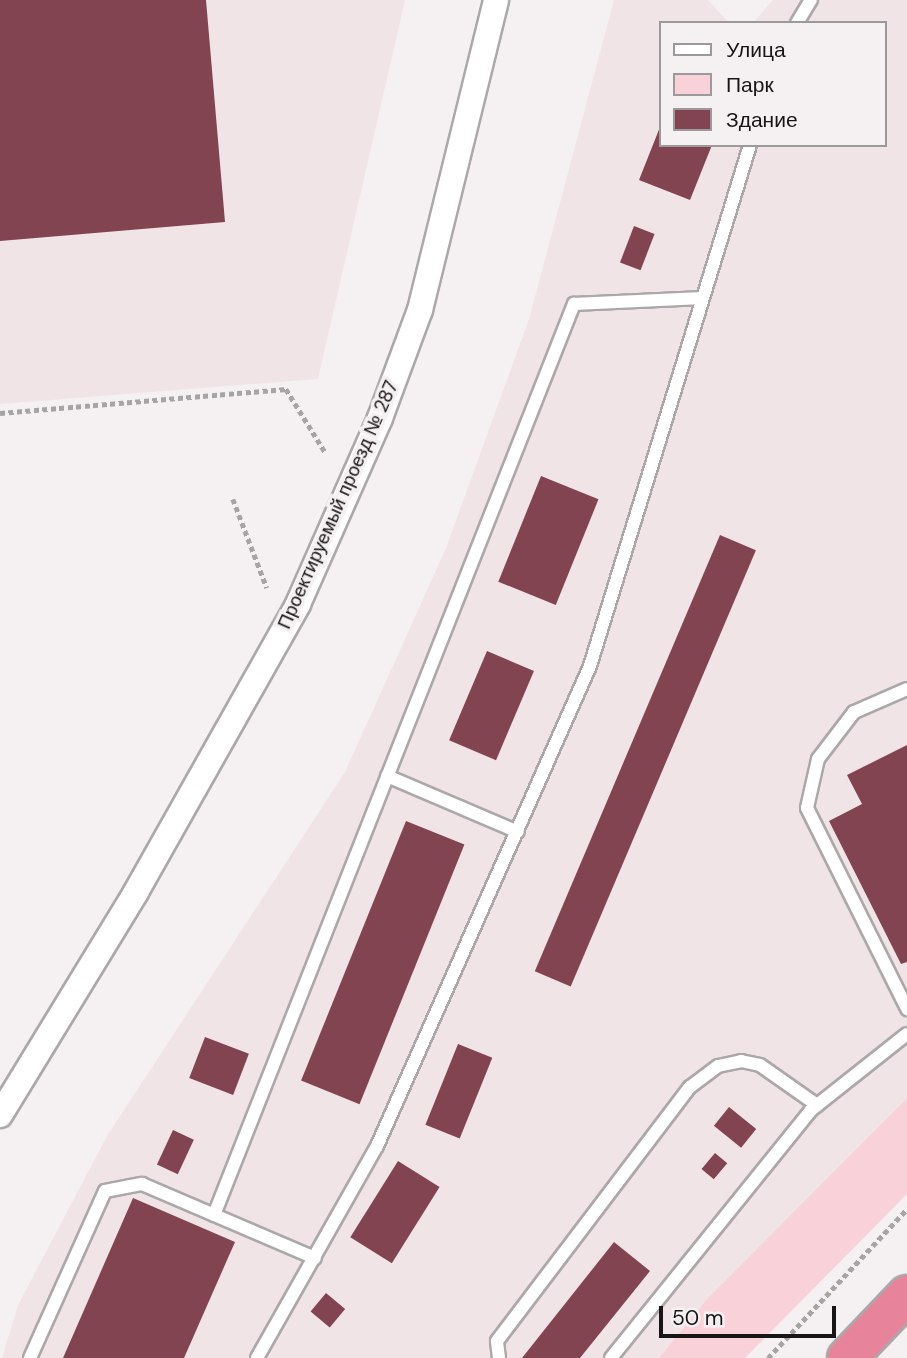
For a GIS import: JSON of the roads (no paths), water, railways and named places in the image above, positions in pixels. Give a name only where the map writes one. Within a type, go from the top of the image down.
[{"type":"highway","points":[[846,1358],[907,1296]]},
{"type":"street","name":"Проектируемый проезд № 287","points":[[0,1115],[136,892],[298,604],[380,418],[420,310],[496,0]]},
{"type":"lane","points":[[798,21],[811,0]]},
{"type":"lane","points":[[257,1358],[377,1146],[519,832],[590,666],[750,147]]},
{"type":"lane","points":[[214,1214],[574,304],[702,298]]},
{"type":"lane","points":[[907,689],[855,712],[818,759],[807,808],[907,1009]]},
{"type":"lane","points":[[387,776],[519,832]]},
{"type":"lane","points":[[611,1358],[817,1105],[907,1034]]},
{"type":"lane","points":[[499,1358],[497,1341],[691,1087],[718,1066],[741,1061],[760,1065],[817,1105]]},
{"type":"lane","points":[[30,1358],[105,1191],[142,1184],[316,1258]]}]
